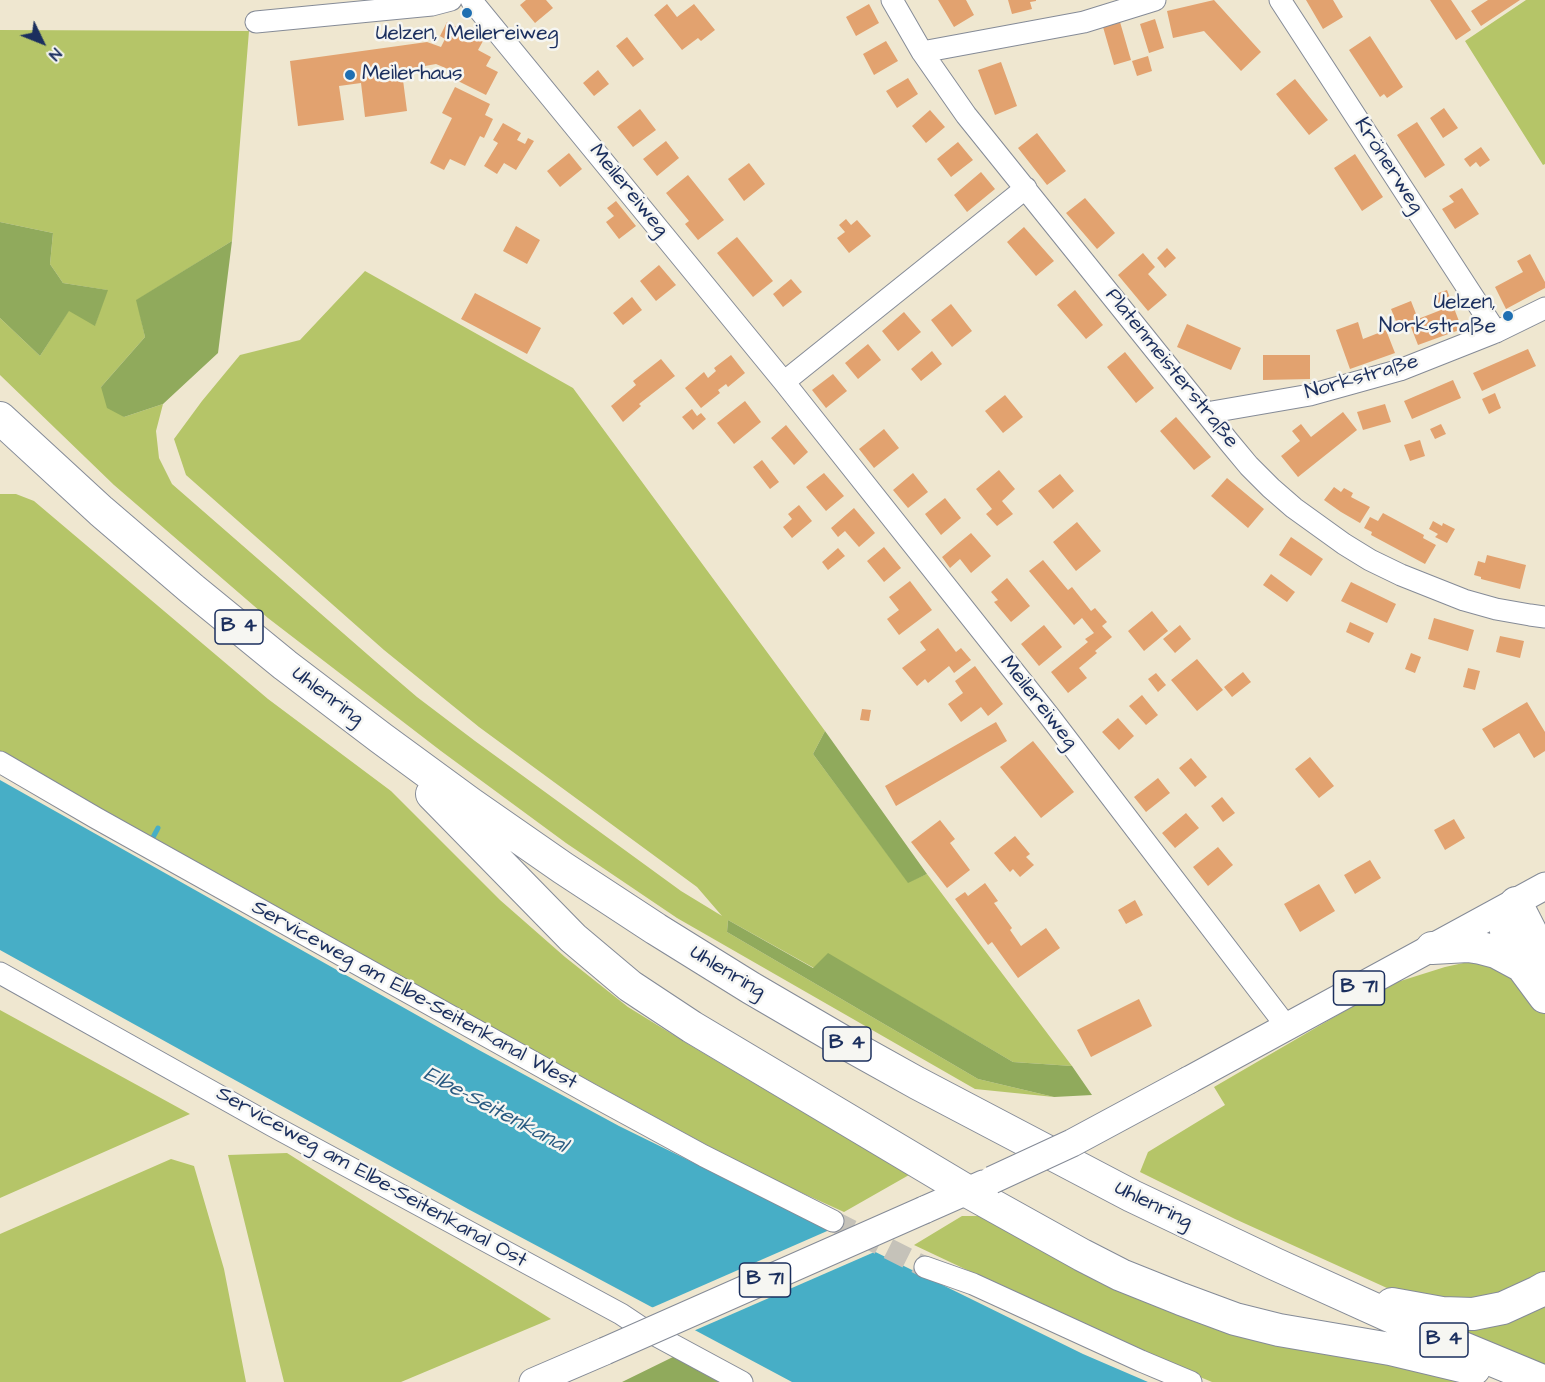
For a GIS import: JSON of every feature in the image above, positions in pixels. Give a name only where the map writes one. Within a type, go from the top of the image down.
[{"type":"highway","name":"Uhlenring","points":[[0,418],[101,511],[285,665],[480,811],[656,929],[847,1044],[1132,1196],[1434,1336],[1545,1382]]},
{"type":"highway","points":[[381,738],[432,795],[573,938],[630,986],[692,1027],[934,1171],[980,1185],[1082,1255],[1121,1275],[1235,1318],[1279,1330],[1390,1349],[1528,1382]]},
{"type":"highway","points":[[1516,903],[1506,931],[1508,943],[1533,963],[1545,997]]},
{"type":"highway","points":[[1432,948],[1468,946],[1533,963]]},
{"type":"highway","points":[[929,1208],[939,1188],[934,1171]]},
{"type":"highway","points":[[1344,1295],[1442,1313],[1473,1314],[1503,1308],[1545,1288]]},
{"type":"main road","points":[[1516,903],[1545,886]]},
{"type":"main road","name":"B 71","points":[[533,1382],[1072,1143],[1516,903]]},
{"type":"street","points":[[256,22],[432,5],[451,0]]},
{"type":"street","name":"Meilereiweg","points":[[471,0],[784,382],[1050,717],[1287,1027]]},
{"type":"street","name":"Platenmeisterstraße","points":[[892,0],[922,52],[966,115],[1249,466],[1271,488],[1318,527],[1380,565],[1464,600],[1496,609],[1545,617]]},
{"type":"street","points":[[922,52],[1084,22],[1155,0]]},
{"type":"street","name":"Krönerweg","points":[[1280,0],[1497,332]]},
{"type":"street","points":[[784,382],[1026,188]]},
{"type":"street","name":"Norkstraße","points":[[1206,413],[1310,395],[1400,370],[1497,332],[1545,308]]},
{"type":"street","name":"Serviceweg am Elbe-Seitenkanal West","points":[[0,762],[592,1095],[704,1156],[833,1221]]},
{"type":"street","name":"Serviceweg am Elbe-Seitenkanal Ost","points":[[0,973],[273,1126],[621,1314],[642,1328],[741,1382]]},
{"type":"street","points":[[926,1266],[974,1284],[1191,1382]]},
{"type":"green space","points":[[1526,0],[1545,0],[1545,164],[1543,165],[1465,41]]},
{"type":"green space","points":[[0,30],[249,31],[232,241],[137,300],[145,337],[101,387],[124,417],[163,404],[156,431],[159,458],[172,484],[417,697],[681,891],[722,916],[697,887],[479,727],[384,650],[186,475],[174,439],[240,355],[300,340],[365,271],[573,388],[825,731],[813,754],[908,882],[927,874],[1072,1066],[1013,1062],[828,954],[814,968],[728,920],[727,932],[978,1079],[1054,1097],[975,1089],[677,918],[566,843],[441,751],[268,618],[114,485],[0,375],[0,318],[40,356],[69,310],[95,325],[107,290],[63,283],[50,264],[53,233],[0,222]]},
{"type":"green space","points":[[0,222],[53,233],[50,264],[63,283],[108,290],[95,326],[69,311],[40,356],[0,318]]},
{"type":"green space","points":[[232,241],[218,353],[163,404],[124,417],[107,408],[101,387],[145,337],[136,300]]},
{"type":"green space","points":[[0,494],[16,494],[34,501],[268,699],[391,791],[500,900],[565,957],[628,1007],[909,1175],[844,1212],[756,1172],[165,849],[0,756]]},
{"type":"green space","points":[[825,731],[927,874],[908,883],[813,754]]},
{"type":"green space","points":[[728,920],[813,968],[828,953],[1013,1062],[1072,1066],[1092,1095],[1054,1097],[978,1079],[727,932]]},
{"type":"green space","points":[[1468,962],[1494,965],[1532,993],[1545,1013],[1545,1277],[1485,1300],[1418,1298],[1387,1288],[1235,1219],[1140,1172],[1148,1152],[1225,1105],[1214,1087],[1391,984]]},
{"type":"green space","points":[[0,1010],[190,1114],[0,1198]]},
{"type":"green space","points":[[287,1153],[551,1319],[401,1382],[284,1382],[228,1155]]},
{"type":"green space","points":[[171,1159],[194,1166],[224,1269],[246,1382],[0,1382],[0,1234]]},
{"type":"green space","points":[[962,1216],[983,1216],[1080,1266],[1473,1382],[1212,1382],[1147,1355],[914,1245]]},
{"type":"green space","points":[[1545,1299],[1545,1365],[1436,1325]]},
{"type":"green space","points":[[675,1356],[720,1382],[622,1382]]},
{"type":"water","name":"Elbe-Seitenkanal","points":[[0,780],[477,1049],[619,1126],[1083,1354],[1148,1382],[792,1382],[468,1209],[0,950]]},
{"type":"pier","points":[[834,1228],[879,1250],[691,1332],[649,1309]]},
{"type":"building","points":[[526,0],[546,0],[553,8],[535,23],[520,5]]},
{"type":"building","points":[[938,0],[966,0],[974,15],[954,27]]},
{"type":"building","points":[[1008,0],[1036,1],[1030,2],[1032,9],[1012,14]]},
{"type":"building","points":[[1214,0],[1261,52],[1241,71],[1204,31],[1173,38],[1167,11]]},
{"type":"building","points":[[1306,0],[1333,0],[1343,17],[1323,29]]},
{"type":"building","points":[[1430,0],[1451,0],[1471,30],[1456,40]]},
{"type":"building","points":[[1488,0],[1520,0],[1481,26],[1471,11]]},
{"type":"building","points":[[667,4],[677,17],[694,4],[715,30],[701,41],[698,38],[682,50],[654,15]]},
{"type":"building","points":[[869,4],[879,23],[856,36],[846,17]]},
{"type":"building","points":[[1155,19],[1164,48],[1149,53],[1140,24]]},
{"type":"building","name":"Meilerhaus","points":[[447,22],[483,41],[478,50],[491,57],[486,66],[498,72],[486,95],[452,78],[455,72],[436,64],[408,69],[409,79],[403,80],[407,111],[365,117],[361,83],[339,86],[344,120],[298,126],[290,61],[427,42],[441,47],[445,39],[440,36]]},
{"type":"building","points":[[1120,22],[1131,60],[1114,65],[1103,27]]},
{"type":"building","points":[[1370,36],[1403,87],[1387,98],[1384,94],[1380,97],[1349,50]]},
{"type":"building","points":[[627,37],[644,59],[633,67],[616,46]]},
{"type":"building","points":[[886,41],[898,61],[874,75],[863,54]]},
{"type":"building","points":[[1148,56],[1152,71],[1137,76],[1132,61]]},
{"type":"building","points":[[1001,62],[1017,106],[995,115],[978,70]]},
{"type":"building","points":[[598,70],[609,84],[594,96],[583,83]]},
{"type":"building","points":[[908,78],[918,94],[897,108],[886,91]]},
{"type":"building","points":[[1295,79],[1328,120],[1309,135],[1276,94]]},
{"type":"building","points":[[455,87],[490,104],[485,115],[493,119],[484,138],[480,136],[465,166],[450,159],[444,170],[430,163],[452,118],[442,113]]},
{"type":"building","points":[[1444,108],[1458,128],[1443,138],[1430,118]]},
{"type":"building","points":[[640,109],[656,130],[633,147],[617,127]]},
{"type":"building","points":[[930,110],[945,127],[926,143],[912,126]]},
{"type":"building","points":[[1417,122],[1445,165],[1425,178],[1397,135]]},
{"type":"building","points":[[503,123],[521,133],[517,140],[525,144],[528,138],[534,141],[516,170],[504,163],[497,174],[484,166],[498,143],[493,140]]},
{"type":"building","points":[[1037,133],[1066,171],[1047,185],[1018,148]]},
{"type":"building","points":[[666,141],[679,158],[657,176],[643,159]]},
{"type":"building","points":[[958,142],[973,160],[951,177],[937,159]]},
{"type":"building","points":[[1481,147],[1490,160],[1480,167],[1476,162],[1470,167],[1464,159]]},
{"type":"building","points":[[569,153],[582,169],[560,187],[547,171]]},
{"type":"building","points":[[1355,154],[1383,197],[1362,211],[1334,168]]},
{"type":"building","points":[[749,163],[765,184],[744,201],[728,179]]},
{"type":"building","points":[[981,172],[995,189],[967,212],[954,195]]},
{"type":"building","points":[[688,175],[724,220],[698,240],[685,224],[689,221],[666,193]]},
{"type":"building","points":[[1462,188],[1479,214],[1455,229],[1442,209],[1454,202],[1449,196]]},
{"type":"building","points":[[1085,198],[1115,233],[1097,249],[1066,213]]},
{"type":"building","points":[[616,201],[636,226],[619,239],[606,222],[614,216],[607,208]]},
{"type":"building","points":[[846,219],[851,225],[857,220],[871,236],[849,253],[837,238],[845,232],[839,225]]},
{"type":"building","points":[[516,226],[540,240],[527,264],[503,251]]},
{"type":"building","points":[[1024,227],[1054,261],[1036,276],[1007,242]]},
{"type":"building","points":[[737,237],[773,281],[753,297],[717,253]]},
{"type":"building","points":[[1167,248],[1176,258],[1165,268],[1157,258]]},
{"type":"building","points":[[1143,253],[1155,267],[1148,274],[1167,295],[1148,311],[1118,275]]},
{"type":"building","points":[[1530,254],[1545,282],[1545,288],[1506,309],[1495,287],[1523,272],[1517,261]]},
{"type":"building","points":[[659,265],[676,285],[656,301],[640,281]]},
{"type":"building","points":[[791,279],[802,292],[783,307],[773,294]]},
{"type":"building","points":[[1075,290],[1103,325],[1086,339],[1057,305]]},
{"type":"building","points":[[1447,290],[1462,329],[1418,345],[1409,322],[1398,326],[1391,309],[1411,301],[1418,319],[1441,310],[1435,294]]},
{"type":"building","points":[[475,293],[541,328],[527,354],[461,319]]},
{"type":"building","points":[[632,297],[642,310],[623,325],[613,313]]},
{"type":"building","points":[[951,304],[972,331],[952,347],[931,320]]},
{"type":"building","points":[[904,312],[921,332],[898,351],[882,331]]},
{"type":"building","points":[[1358,322],[1363,339],[1386,330],[1395,353],[1350,369],[1336,330]]},
{"type":"building","points":[[1187,324],[1241,348],[1231,370],[1177,347]]},
{"type":"building","points":[[868,344],[881,360],[858,379],[845,363]]},
{"type":"building","points":[[1528,349],[1536,366],[1482,391],[1473,373]]},
{"type":"building","points":[[932,351],[942,364],[921,381],[911,369]]},
{"type":"building","points":[[1125,352],[1154,388],[1136,403],[1107,367]]},
{"type":"building","points":[[731,355],[745,373],[728,387],[726,384],[718,390],[720,393],[701,408],[685,388],[704,372],[708,378],[716,371],[714,368]]},
{"type":"building","points":[[1263,355],[1310,355],[1310,379],[1263,380]]},
{"type":"building","points":[[661,359],[675,376],[639,404],[641,406],[623,422],[611,406],[636,385],[633,381]]},
{"type":"building","points":[[833,374],[847,391],[826,408],[812,390]]},
{"type":"building","points":[[1453,380],[1461,398],[1412,419],[1404,401]]},
{"type":"building","points":[[1495,393],[1501,408],[1489,414],[1482,399]]},
{"type":"building","points":[[1005,395],[1023,417],[1003,433],[985,411]]},
{"type":"building","points":[[745,401],[761,422],[734,444],[717,423]]},
{"type":"building","points":[[1385,404],[1391,422],[1363,430],[1357,412]]},
{"type":"building","points":[[692,409],[697,416],[701,413],[706,419],[693,430],[682,417]]},
{"type":"building","points":[[1343,412],[1357,430],[1298,477],[1281,456],[1300,441],[1292,431],[1301,424],[1311,437]]},
{"type":"building","points":[[1176,417],[1211,457],[1194,470],[1160,431]]},
{"type":"building","points":[[1441,424],[1446,434],[1435,439],[1430,429]]},
{"type":"building","points":[[786,425],[808,452],[794,465],[771,438]]},
{"type":"building","points":[[884,429],[899,448],[874,468],[859,449]]},
{"type":"building","points":[[1420,440],[1425,456],[1410,461],[1404,445]]},
{"type":"building","points":[[762,460],[779,482],[770,489],[753,467]]},
{"type":"building","points":[[999,470],[1015,489],[1002,501],[1013,514],[997,526],[986,514],[992,509],[976,489]]},
{"type":"building","points":[[824,473],[844,496],[826,511],[806,487]]},
{"type":"building","points":[[913,473],[928,492],[908,508],[893,490]]},
{"type":"building","points":[[1060,474],[1074,491],[1053,509],[1038,491]]},
{"type":"building","points":[[1227,478],[1264,509],[1248,528],[1211,496]]},
{"type":"building","points":[[1334,487],[1341,492],[1344,488],[1353,493],[1351,497],[1370,507],[1360,523],[1324,500]]},
{"type":"building","points":[[945,498],[961,518],[941,535],[925,514]]},
{"type":"building","points":[[799,505],[812,521],[792,538],[783,527],[792,519],[788,514]]},
{"type":"building","points":[[854,508],[875,533],[859,547],[845,531],[838,537],[831,528]]},
{"type":"building","points":[[1383,513],[1424,535],[1423,538],[1436,545],[1425,564],[1371,535],[1372,532],[1364,528],[1370,517],[1378,521]]},
{"type":"building","points":[[1433,521],[1455,529],[1447,543],[1435,537],[1438,534],[1429,529]]},
{"type":"building","points":[[1077,522],[1101,551],[1076,571],[1053,542]]},
{"type":"building","points":[[971,533],[991,556],[971,573],[960,559],[950,568],[942,557]]},
{"type":"building","points":[[1291,537],[1323,559],[1311,576],[1279,555]]},
{"type":"building","points":[[884,547],[901,568],[884,582],[867,561]]},
{"type":"building","points":[[838,548],[845,556],[828,570],[822,562]]},
{"type":"building","points":[[1487,555],[1526,565],[1520,589],[1474,575],[1478,561],[1485,563]]},
{"type":"building","points":[[1043,560],[1068,590],[1072,587],[1091,611],[1095,608],[1107,622],[1102,626],[1112,637],[1079,668],[1087,678],[1068,693],[1051,672],[1088,642],[1085,639],[1094,633],[1082,618],[1074,625],[1029,571]]},
{"type":"building","points":[[1271,574],[1295,592],[1287,602],[1263,585]]},
{"type":"building","points":[[1007,578],[1030,606],[1011,622],[994,602],[998,600],[991,592]]},
{"type":"building","points":[[910,581],[932,610],[899,635],[887,619],[899,610],[889,597]]},
{"type":"building","points":[[1351,582],[1396,604],[1387,623],[1341,601]]},
{"type":"building","points":[[1152,611],[1168,631],[1144,651],[1128,631]]},
{"type":"building","points":[[1434,618],[1474,630],[1468,651],[1428,639]]},
{"type":"building","points":[[1350,622],[1374,633],[1369,643],[1346,632]]},
{"type":"building","points":[[1044,625],[1062,647],[1039,666],[1021,644]]},
{"type":"building","points":[[1180,625],[1191,639],[1175,653],[1163,639]]},
{"type":"building","points":[[938,628],[956,652],[961,648],[971,660],[954,673],[949,666],[928,683],[925,679],[917,686],[902,668],[926,650],[920,642]]},
{"type":"building","points":[[1500,636],[1524,641],[1520,658],[1496,652]]},
{"type":"building","points":[[1411,653],[1421,657],[1415,673],[1405,669]]},
{"type":"building","points":[[1197,659],[1223,690],[1197,711],[1171,680]]},
{"type":"building","points":[[975,666],[1003,704],[988,716],[981,707],[961,722],[948,704],[963,693],[955,681]]},
{"type":"building","points":[[1468,668],[1480,671],[1475,690],[1463,687]]},
{"type":"building","points":[[1243,672],[1251,682],[1232,697],[1224,687]]},
{"type":"building","points":[[1156,673],[1166,685],[1158,692],[1148,679]]},
{"type":"building","points":[[1142,695],[1158,715],[1146,725],[1129,706]]},
{"type":"building","points":[[1527,702],[1545,732],[1545,751],[1534,758],[1519,733],[1494,748],[1482,729]]},
{"type":"building","points":[[862,709],[871,710],[869,721],[860,720]]},
{"type":"building","points":[[1118,718],[1134,736],[1119,750],[1102,732]]},
{"type":"building","points":[[996,722],[1007,741],[896,806],[885,786]]},
{"type":"building","points":[[1033,741],[1074,792],[1041,818],[1000,767]]},
{"type":"building","points":[[1310,757],[1334,786],[1319,798],[1295,769]]},
{"type":"building","points":[[1191,758],[1207,777],[1195,787],[1179,768]]},
{"type":"building","points":[[1158,778],[1170,793],[1146,812],[1134,797]]},
{"type":"building","points":[[1222,797],[1235,813],[1223,822],[1211,806]]},
{"type":"building","points":[[1186,813],[1199,828],[1175,848],[1162,833]]},
{"type":"building","points":[[1454,819],[1465,838],[1445,850],[1434,830]]},
{"type":"building","points":[[940,820],[955,839],[950,843],[970,870],[947,888],[911,842]]},
{"type":"building","points":[[1015,836],[1030,854],[1026,857],[1034,865],[1020,877],[1013,869],[1010,872],[994,853]]},
{"type":"building","points":[[1218,847],[1233,865],[1208,886],[1193,867]]},
{"type":"building","points":[[1370,860],[1381,878],[1355,894],[1344,875]]},
{"type":"building","points":[[985,883],[998,901],[994,903],[1012,928],[1010,930],[1021,946],[1046,928],[1060,948],[1018,978],[992,942],[988,945],[955,899],[965,892],[968,896]]},
{"type":"building","points":[[1319,884],[1335,911],[1300,932],[1284,904]]},
{"type":"building","points":[[1135,900],[1143,915],[1126,924],[1118,910]]},
{"type":"building","points":[[1139,999],[1152,1026],[1091,1057],[1077,1030]]},
{"type":"waterway","points":[[150,843],[158,828]]},
{"type":"tunnel","points":[[833,1221],[925,1267]]},
{"type":"place","name":"Uelzen, Meilereiweg","points":[[467,13]]},
{"type":"place","name":"Meilerhaus","points":[[350,75]]},
{"type":"place","name":"Uelzen, Norkstraße","points":[[1508,316]]}]
